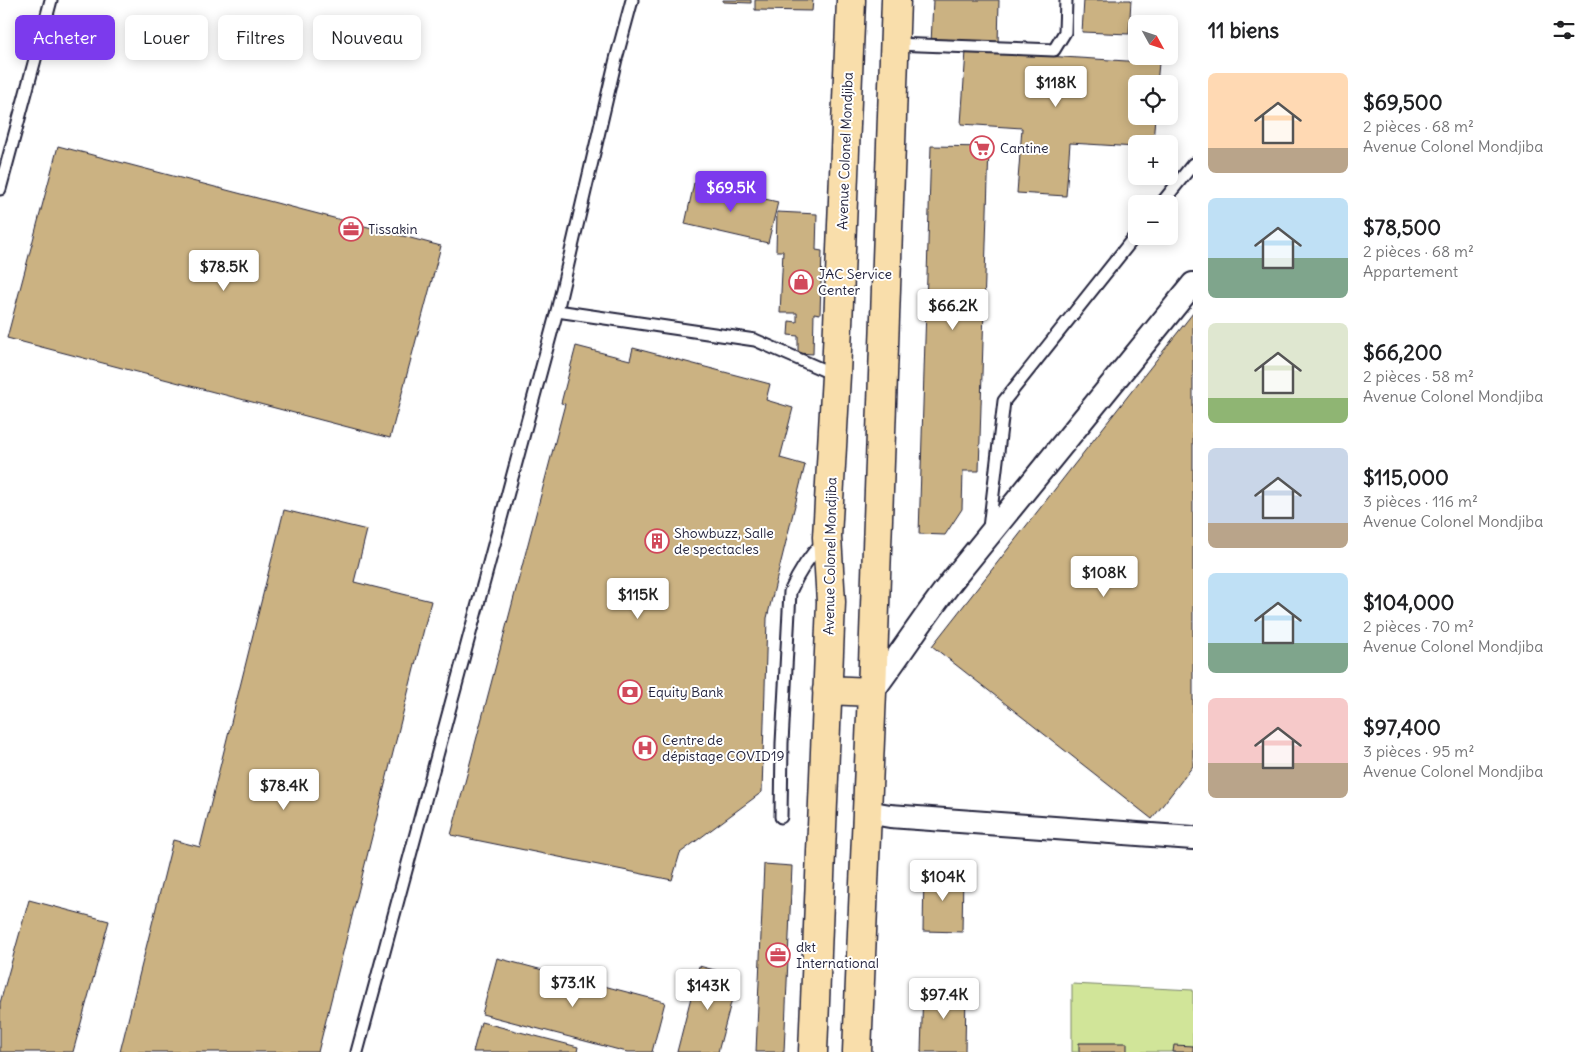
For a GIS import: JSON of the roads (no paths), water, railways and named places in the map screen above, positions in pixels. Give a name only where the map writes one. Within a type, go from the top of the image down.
[{"type":"main road","name":"Avenue Colonel Mondjiba","points":[[814,1052],[831,602],[827,537],[836,375],[851,0]]},
{"type":"main road","points":[[856,1052],[872,692],[896,0]]},
{"type":"main road","points":[[827,690],[872,692]]},
{"type":"street","points":[[872,692],[963,567],[1193,284]]},
{"type":"street","points":[[867,812],[890,816],[1193,838]]},
{"type":"lane","points":[[0,189],[51,0]]},
{"type":"lane","points":[[357,1052],[556,311],[632,0]]},
{"type":"lane","points":[[894,44],[1054,50],[1066,32],[1066,0]]},
{"type":"lane","points":[[1168,195],[1193,164]]},
{"type":"lane","points":[[988,537],[1004,400],[1128,245]]},
{"type":"lane","points":[[556,311],[755,340],[836,375]]},
{"type":"lane","points":[[781,817],[782,743],[790,592],[795,580],[816,549],[827,537]]},
{"type":"place","name":"Cantine","points":[[982,148]]},
{"type":"place","name":"Tissakin","points":[[351,229]]},
{"type":"place","name":"JAC Service Center","points":[[801,282]]},
{"type":"place","name":"Showbuzz, Salle de spectacles","points":[[657,541]]},
{"type":"place","name":"Equity Bank","points":[[630,692]]},
{"type":"place","name":"Centre de dépistage COVID19","points":[[645,748]]},
{"type":"place","name":"dkt International","points":[[778,955]]}]
